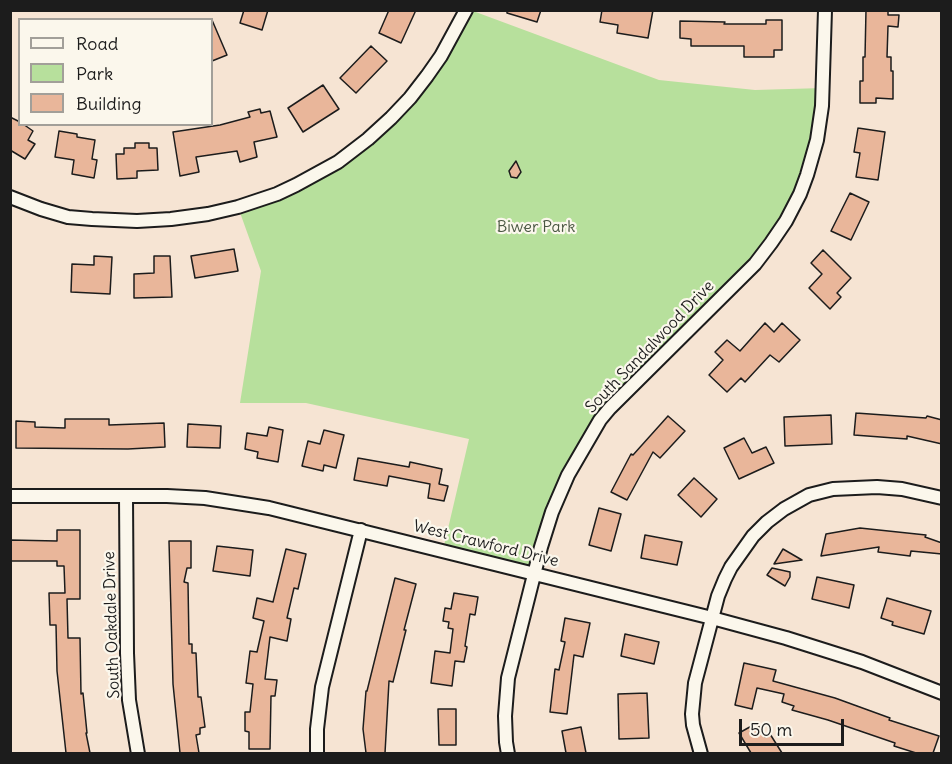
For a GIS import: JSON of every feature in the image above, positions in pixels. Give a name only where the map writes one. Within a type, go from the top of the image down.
[{"type":"street","points":[[10,197],[68,217],[137,221],[208,214],[277,194],[338,162],[391,118],[441,56],[466,10]]},
{"type":"street","name":"South Sandalwood Drive","points":[[508,753],[505,716],[508,678],[541,546],[552,512],[582,449],[600,420],[755,264],[790,213],[800,194],[817,140],[822,106],[825,10]]},
{"type":"street","points":[[701,753],[693,725],[695,682],[724,579],[753,536],[784,509],[809,495],[833,489],[877,487],[902,489],[942,498]]},
{"type":"street","name":"West Crawford Drive","points":[[10,496],[205,498],[250,504],[534,573],[786,638],[862,662],[942,693]]},
{"type":"street","name":"South Oakdale Drive","points":[[126,496],[129,700],[138,753]]},
{"type":"street","points":[[317,753],[317,729],[322,687],[361,530]]},
{"type":"green space","name":"Biwer Park","points":[[466,11],[473,11],[659,80],[755,90],[823,88],[817,140],[786,221],[745,273],[600,420],[534,573],[443,550],[469,439],[306,403],[240,403],[261,271],[238,207],[296,185],[391,118]]},
{"type":"building","points":[[244,10],[268,10],[262,30],[240,23]]},
{"type":"building","points":[[389,10],[416,10],[401,43],[379,33]]},
{"type":"building","points":[[507,10],[541,10],[537,22],[507,13]]},
{"type":"building","points":[[602,10],[653,10],[648,38],[617,33],[618,25],[600,22]]},
{"type":"building","points":[[866,10],[888,10],[888,15],[899,15],[898,27],[888,26],[887,57],[891,57],[891,71],[893,71],[893,99],[876,98],[876,103],[860,103],[860,81],[863,81],[863,57],[865,57]]},
{"type":"building","points":[[766,20],[782,20],[782,50],[774,50],[774,57],[744,57],[744,46],[691,46],[691,39],[680,38],[680,21],[766,24]]},
{"type":"building","points":[[213,22],[227,55],[213,61]]},
{"type":"building","points":[[371,46],[387,61],[356,93],[340,78]]},
{"type":"building","points":[[323,85],[339,109],[303,132],[288,108]]},
{"type":"building","points":[[260,109],[261,113],[270,111],[277,137],[254,142],[257,157],[240,162],[237,151],[196,157],[199,172],[180,176],[173,132],[220,125],[250,117],[248,112]]},
{"type":"building","points":[[10,117],[18,121],[18,126],[26,126],[33,131],[28,140],[35,144],[25,159],[10,150]]},
{"type":"building","points":[[858,128],[885,132],[878,180],[856,177],[860,153],[854,152]]},
{"type":"building","points":[[59,131],[95,140],[92,159],[97,160],[94,178],[72,174],[74,160],[55,157]]},
{"type":"building","points":[[135,143],[149,143],[149,148],[157,148],[158,170],[137,171],[137,178],[117,179],[116,154],[124,154],[124,148],[135,148]]},
{"type":"building","points":[[516,161],[521,172],[517,178],[511,177],[509,171]]},
{"type":"building","points":[[850,193],[869,202],[851,240],[831,231]]},
{"type":"building","points":[[234,249],[238,271],[195,278],[191,256]]},
{"type":"building","points":[[823,250],[851,278],[837,293],[841,297],[830,309],[809,288],[822,274],[811,263]]},
{"type":"building","points":[[94,256],[112,257],[110,294],[71,292],[72,264],[94,265]]},
{"type":"building","points":[[154,256],[170,256],[172,297],[134,298],[134,274],[154,273]]},
{"type":"building","points":[[765,323],[774,332],[782,323],[800,340],[779,362],[770,355],[745,382],[741,378],[727,392],[709,375],[723,360],[715,352],[727,340],[740,351]]},
{"type":"building","points":[[856,413],[926,418],[927,416],[942,420],[942,444],[907,436],[907,439],[854,435]]},
{"type":"building","points":[[831,415],[832,444],[785,446],[784,417]]},
{"type":"building","points":[[668,416],[685,431],[660,458],[653,452],[627,500],[611,492],[631,454],[633,455]]},
{"type":"building","points":[[65,419],[109,419],[109,425],[164,423],[165,447],[16,448],[16,421],[35,422],[35,427],[65,428]]},
{"type":"building","points":[[188,424],[221,426],[220,448],[187,447]]},
{"type":"building","points":[[269,427],[283,430],[278,462],[257,458],[258,452],[245,449],[247,433],[267,436]]},
{"type":"building","points":[[324,430],[344,435],[336,468],[324,465],[323,471],[302,466],[308,441],[320,444]]},
{"type":"building","points":[[744,438],[752,453],[766,447],[774,463],[739,479],[724,448]]},
{"type":"building","points":[[358,458],[409,467],[410,462],[442,469],[439,484],[448,486],[444,501],[428,498],[430,484],[389,476],[387,486],[354,480]]},
{"type":"building","points":[[694,478],[717,499],[701,517],[678,495]]},
{"type":"building","points":[[599,508],[621,514],[611,551],[589,545]]},
{"type":"building","points":[[860,528],[926,535],[925,537],[942,543],[942,554],[911,551],[910,556],[878,552],[879,547],[821,556],[826,534]]},
{"type":"building","points":[[57,530],[80,530],[80,599],[67,599],[68,638],[80,638],[81,694],[83,693],[90,753],[66,753],[57,671],[56,625],[50,625],[49,593],[65,593],[64,566],[57,566],[57,561],[10,561],[10,540],[57,541]]},
{"type":"building","points":[[645,535],[682,542],[677,565],[641,558]]},
{"type":"building","points":[[169,541],[191,541],[191,568],[187,568],[184,582],[188,583],[189,644],[192,644],[192,653],[196,653],[198,697],[201,697],[205,727],[200,728],[200,734],[196,735],[199,753],[180,753],[173,684]]},
{"type":"building","points":[[217,546],[253,550],[250,576],[213,571]]},
{"type":"building","points":[[286,549],[306,554],[298,589],[294,588],[287,618],[291,619],[287,641],[270,637],[265,679],[277,680],[275,696],[271,696],[270,749],[249,749],[249,732],[245,731],[245,712],[250,712],[253,684],[246,683],[250,651],[257,652],[264,621],[253,618],[257,598],[273,602]]},
{"type":"building","points":[[783,549],[802,560],[774,564]]},
{"type":"building","points":[[772,568],[790,572],[785,586],[767,575]]},
{"type":"building","points":[[817,577],[854,585],[849,608],[812,599]]},
{"type":"building","points":[[395,578],[416,584],[393,682],[389,681],[385,753],[366,753],[363,729],[366,691]]},
{"type":"building","points":[[454,593],[478,597],[475,615],[470,614],[464,662],[455,661],[452,686],[431,683],[435,651],[450,653],[453,629],[448,628],[449,622],[443,621],[445,608],[451,609]]},
{"type":"building","points":[[887,598],[931,611],[924,634],[892,625],[893,622],[881,618]]},
{"type":"building","points":[[565,618],[590,623],[583,657],[574,655],[567,714],[550,712],[555,669],[559,670],[565,642],[561,641]]},
{"type":"building","points":[[625,634],[659,642],[654,664],[621,656]]},
{"type":"building","points":[[744,663],[776,670],[773,681],[835,698],[890,718],[889,720],[939,736],[933,753],[916,753],[894,746],[895,743],[792,710],[794,706],[782,702],[784,694],[757,688],[752,709],[735,705]]},
{"type":"building","points":[[647,693],[649,738],[619,739],[618,694]]},
{"type":"building","points":[[438,709],[456,709],[456,745],[439,745]]},
{"type":"building","points":[[757,723],[765,737],[770,734],[782,753],[751,753],[739,733]]},
{"type":"building","points":[[581,727],[586,753],[566,753],[562,731]]}]
